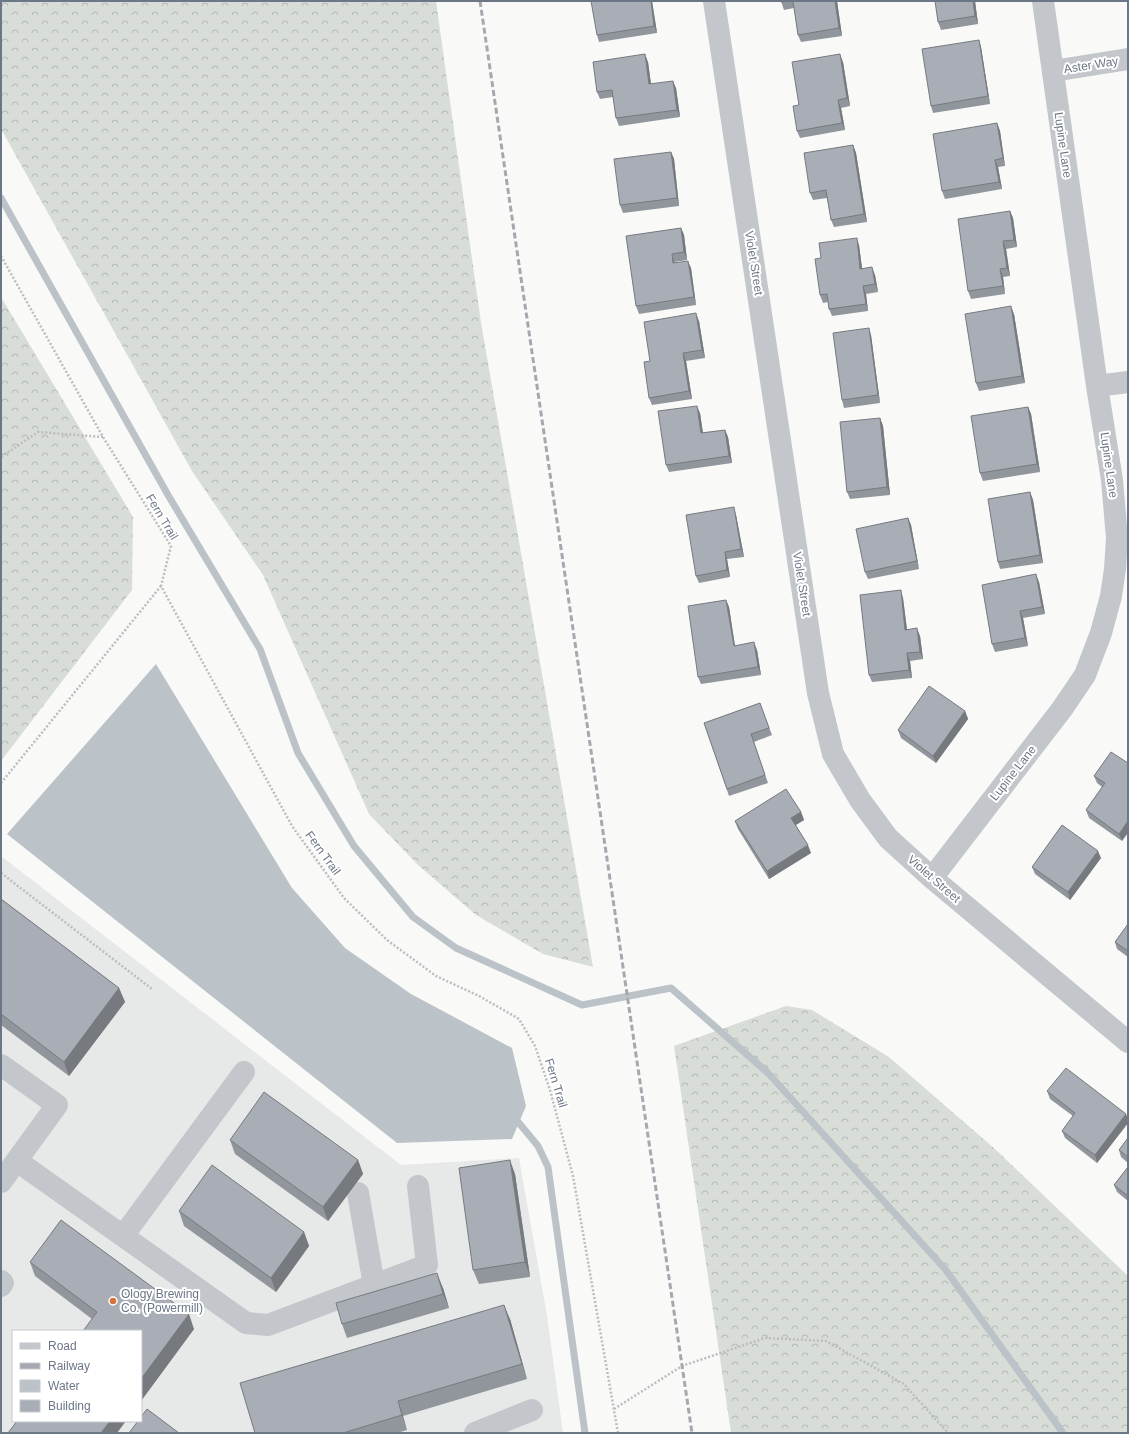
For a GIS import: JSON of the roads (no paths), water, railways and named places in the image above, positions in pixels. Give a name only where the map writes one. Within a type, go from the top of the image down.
[{"type":"street","name":"Violet Street","points":[[714,1],[818,693],[833,754],[860,800],[888,838],[932,878],[1128,1042]]},
{"type":"street","name":"Lupine Lane","points":[[932,878],[1062,709],[1084,675],[1101,633],[1111,596],[1115,569],[1117,538],[1112,480],[1097,386],[1043,1]]},
{"type":"street","name":"Aster Way","points":[[1053,72],[1128,59]]},
{"type":"street","points":[[1097,386],[1128,382]]},
{"type":"street","points":[[1,1065],[58,1105],[1,1182]]},
{"type":"street","points":[[123,1236],[244,1072]]},
{"type":"street","points":[[17,1160],[246,1323],[268,1325],[427,1265],[418,1186]]},
{"type":"street","points":[[358,1193],[374,1285]]},
{"type":"street","points":[[1,1281],[4,1282],[1,1286]]},
{"type":"street","points":[[475,1433],[532,1410]]},
{"type":"water","points":[[156,664],[292,888],[345,948],[411,994],[512,1048],[526,1106],[512,1139],[397,1143],[7,834]]},
{"type":"waterway","points":[[1,198],[168,495],[260,649],[298,753],[354,846],[413,917],[456,948],[582,1005],[671,988],[768,1073],[945,1269],[1063,1433]]},
{"type":"waterway","points":[[514,1117],[538,1146],[548,1167],[585,1433]]},
{"type":"railway","points":[[480,1],[692,1433]]},
{"type":"place","name":"Ology Brewing Co. (Powermill)","points":[[113,1301]]}]
